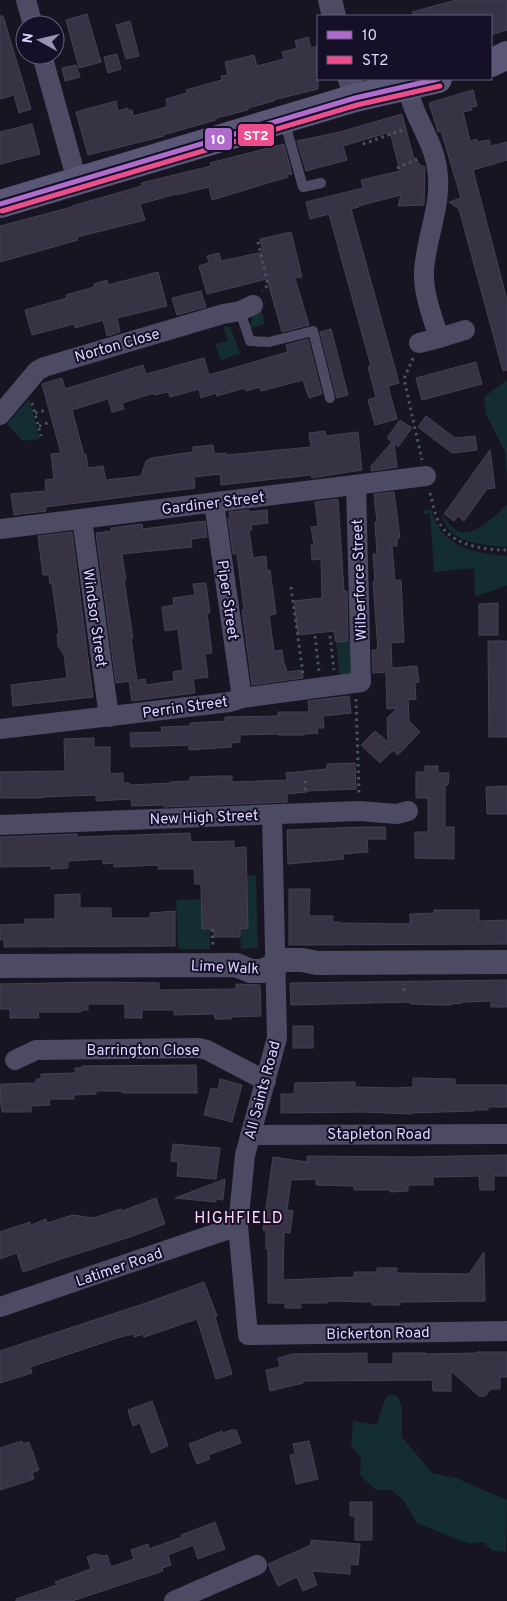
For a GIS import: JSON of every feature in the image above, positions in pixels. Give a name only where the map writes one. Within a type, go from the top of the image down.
[{"type":"main road","points":[[492,62],[507,55]]},
{"type":"main road","points":[[0,204],[284,119],[353,89],[407,86],[434,80]]},
{"type":"street","points":[[26,0],[30,15]]},
{"type":"street","points":[[330,0],[334,15]]},
{"type":"street","points":[[45,65],[77,181]]},
{"type":"street","points":[[407,86],[417,116],[434,153],[438,169],[436,214],[424,272],[428,300],[429,341],[465,330]]},
{"type":"street","name":"Norton Close","points":[[0,415],[37,371],[44,367],[247,308]]},
{"type":"street","name":"Gardiner Street","points":[[0,529],[426,476]]},
{"type":"street","name":"Wilberforce Street","points":[[336,684],[356,485]]},
{"type":"street","name":"Piper Street","points":[[214,503],[242,698]]},
{"type":"street","name":"Windsor Street","points":[[82,519],[109,717]]},
{"type":"street","name":"Perrin Street","points":[[0,730],[230,702],[242,698],[336,684]]},
{"type":"street","name":"New High Street","points":[[0,826],[359,811],[397,814],[408,811]]},
{"type":"street","name":"All Saints Road","points":[[248,1334],[238,1226],[245,1155],[277,1038],[272,815]]},
{"type":"street","name":"Lime Walk","points":[[0,966],[236,965],[251,971],[263,971],[284,960],[302,960],[317,963],[507,962]]},
{"type":"street","name":"Barrington Close","points":[[15,1060],[36,1050],[199,1048],[207,1050],[266,1081]]},
{"type":"street","name":"Stapleton Road","points":[[250,1135],[507,1134]]},
{"type":"street","name":"Latimer Road","points":[[0,1307],[238,1226]]},
{"type":"street","name":"Bickerton Road","points":[[248,1334],[507,1331]]},
{"type":"street","points":[[174,1601],[257,1565]]},
{"type":"lane","points":[[284,119],[303,187],[321,183]]},
{"type":"lane","points":[[247,308],[250,341],[269,342],[313,331],[330,398]]},
{"type":"path","points":[[363,144],[412,126]]},
{"type":"path","points":[[397,168],[425,156]]},
{"type":"path","points":[[247,308],[268,285],[258,242]]},
{"type":"path","points":[[429,341],[404,379],[438,520],[450,536],[461,542],[486,549],[507,550]]},
{"type":"path","points":[[26,383],[41,436]]},
{"type":"path","points":[[35,413],[46,410]]},
{"type":"path","points":[[38,426],[50,422]]},
{"type":"path","points":[[291,587],[336,684]]},
{"type":"path","points":[[315,636],[336,684]]},
{"type":"path","points":[[330,636],[336,684],[359,811]]},
{"type":"path","points":[[305,781],[305,789],[307,789]]},
{"type":"path","points":[[212,929],[213,953]]},
{"type":"path","points":[[404,991],[405,984]]},
{"type":"green space","points":[[261,309],[265,324],[250,328],[253,314]]},
{"type":"green space","points":[[223,326],[230,327],[240,354],[221,360],[215,344],[228,341]]},
{"type":"green space","points":[[507,380],[507,478],[505,452],[486,414],[484,397]]},
{"type":"green space","points":[[29,399],[40,439],[23,441],[7,424]]},
{"type":"green space","points":[[507,504],[507,547],[475,543],[459,538],[448,528],[441,514],[455,529],[467,532],[486,523]]},
{"type":"green space","points":[[424,510],[431,510],[443,532],[460,546],[482,553],[507,556],[507,585],[475,597],[474,568],[434,572],[430,514],[424,514]]},
{"type":"green space","points":[[351,640],[353,676],[340,678],[336,642]]},
{"type":"green space","points":[[256,875],[258,948],[241,949],[240,929],[248,928],[247,876]]},
{"type":"green space","points":[[202,899],[203,929],[210,929],[210,949],[178,949],[176,900]]},
{"type":"green space","points":[[389,1394],[398,1396],[402,1408],[402,1437],[432,1473],[456,1478],[507,1500],[506,1552],[493,1551],[483,1542],[471,1544],[461,1541],[417,1523],[404,1501],[392,1490],[376,1490],[360,1475],[361,1458],[351,1446],[353,1421],[377,1425],[384,1401]]},
{"type":"building","points":[[456,0],[507,0],[507,30],[492,35],[492,15],[413,15],[412,12]]},
{"type":"building","points":[[87,14],[101,62],[79,68],[66,20]]},
{"type":"building","points":[[0,16],[3,16],[15,56],[15,65],[18,65],[31,109],[19,113],[14,95],[0,99]]},
{"type":"building","points":[[130,21],[139,56],[126,59],[116,25]]},
{"type":"building","points":[[308,37],[311,48],[317,46],[318,89],[273,100],[248,108],[248,110],[216,118],[216,120],[164,136],[88,155],[76,112],[116,101],[118,111],[128,108],[128,111],[132,110],[133,116],[167,107],[166,99],[187,93],[186,90],[222,80],[221,76],[228,75],[225,62],[254,55],[257,66],[284,59],[282,52],[297,48],[295,41]]},
{"type":"building","points":[[117,54],[121,69],[108,73],[104,57]]},
{"type":"building","points":[[76,65],[80,77],[65,81],[62,68]]},
{"type":"building","points":[[473,90],[477,106],[471,107],[472,110],[463,112],[470,141],[477,139],[478,142],[489,140],[491,146],[507,142],[507,160],[473,170],[507,300],[507,370],[503,371],[459,209],[449,202],[461,198],[441,131],[438,132],[429,103]]},
{"type":"building","points":[[402,114],[413,156],[420,165],[425,167],[424,205],[398,206],[401,195],[351,209],[399,383],[388,386],[397,419],[375,425],[368,400],[376,397],[368,367],[371,366],[329,214],[310,219],[306,202],[363,188],[361,180],[400,171],[390,132],[343,146],[347,160],[306,171],[297,141],[340,132]]},
{"type":"building","points":[[32,124],[40,154],[0,164],[0,132]]},
{"type":"building","points":[[284,144],[292,174],[287,175],[288,177],[212,200],[209,187],[140,204],[145,220],[77,237],[78,240],[0,262],[0,226],[142,186],[141,183],[211,166],[210,163]]},
{"type":"building","points":[[291,232],[302,277],[295,278],[309,325],[282,332],[267,279],[207,294],[199,266],[209,263],[207,256],[219,253],[221,261],[263,252],[260,239]]},
{"type":"building","points":[[158,272],[167,306],[117,318],[120,332],[107,336],[103,320],[75,328],[74,324],[32,335],[25,310],[67,298],[66,295],[94,287],[94,284],[107,280],[108,285]]},
{"type":"building","points":[[201,291],[206,307],[177,315],[172,298]]},
{"type":"building","points":[[331,329],[348,395],[337,398],[320,332]]},
{"type":"building","points":[[308,339],[322,394],[309,398],[303,380],[261,391],[260,387],[246,391],[245,388],[217,396],[216,393],[201,398],[199,389],[170,397],[168,392],[154,395],[154,393],[122,403],[124,409],[112,412],[108,399],[72,410],[84,455],[86,454],[88,468],[103,466],[106,480],[141,476],[146,461],[151,458],[193,452],[193,447],[213,445],[214,454],[226,453],[226,455],[311,447],[309,433],[325,431],[326,436],[358,432],[362,470],[312,478],[311,475],[221,485],[220,474],[194,477],[195,488],[45,507],[46,511],[14,515],[11,494],[46,491],[45,480],[54,479],[51,454],[61,453],[42,384],[62,378],[65,389],[143,365],[146,374],[204,358],[209,375],[288,352],[286,345]]},
{"type":"building","points":[[476,362],[482,384],[422,400],[416,378]]},
{"type":"building","points":[[426,416],[455,438],[475,436],[477,450],[452,453],[418,427]]},
{"type":"building","points":[[400,420],[412,428],[398,447],[394,443],[397,467],[371,471],[371,466],[392,442],[387,438]]},
{"type":"building","points":[[490,450],[495,488],[487,489],[464,521],[458,516],[454,521],[444,514]]},
{"type":"building","points":[[394,492],[400,538],[397,538],[397,546],[392,546],[395,580],[401,580],[404,642],[391,643],[392,668],[417,666],[419,682],[415,683],[416,699],[408,700],[409,721],[420,732],[398,755],[393,750],[380,763],[361,745],[375,731],[388,742],[387,718],[397,708],[387,709],[386,672],[373,673],[372,650],[378,650],[373,582],[375,582],[373,554],[377,554],[375,522],[377,522],[374,494]]},
{"type":"building","points":[[338,499],[344,591],[347,591],[348,641],[336,642],[334,631],[298,635],[294,601],[322,598],[321,559],[312,560],[311,545],[314,545],[311,527],[318,526],[315,502]]},
{"type":"building","points":[[249,510],[249,512],[267,510],[268,523],[251,525],[252,530],[249,530],[253,558],[266,556],[267,571],[270,570],[276,614],[269,615],[274,651],[282,650],[287,672],[302,670],[303,678],[252,685],[237,554],[233,554],[228,518],[230,518],[229,512]]},
{"type":"building","points":[[205,521],[207,537],[191,539],[192,547],[122,554],[137,680],[133,681],[145,679],[146,685],[174,681],[173,672],[183,670],[178,629],[165,631],[162,607],[174,605],[173,598],[195,595],[193,584],[206,583],[210,613],[207,613],[212,653],[205,654],[208,677],[193,679],[195,693],[132,701],[129,681],[116,683],[96,533],[111,531],[111,528],[142,524],[143,529]]},
{"type":"building","points":[[72,532],[93,697],[13,706],[11,685],[67,678],[64,655],[58,646],[57,634],[59,634],[52,583],[50,584],[49,575],[43,575],[38,536]]},
{"type":"building","points":[[498,603],[498,635],[479,635],[479,604]]},
{"type":"building","points":[[488,641],[507,641],[507,737],[489,737]]},
{"type":"building","points":[[349,696],[351,713],[323,716],[324,728],[317,728],[318,733],[304,735],[240,735],[240,742],[231,743],[232,747],[189,750],[189,745],[131,747],[130,733],[162,732],[161,727],[190,726],[190,723],[225,721],[225,717],[278,716],[278,712],[309,712],[308,701]]},
{"type":"building","points":[[94,738],[94,747],[110,747],[110,774],[123,773],[123,783],[129,783],[130,785],[190,781],[190,777],[218,776],[232,776],[232,782],[287,780],[286,773],[327,769],[327,764],[355,763],[356,789],[307,791],[287,794],[287,802],[164,807],[164,805],[132,806],[131,799],[96,801],[96,795],[0,798],[0,772],[65,771],[64,739]]},
{"type":"building","points":[[425,766],[438,766],[438,773],[449,773],[448,785],[445,785],[445,827],[454,827],[454,859],[415,858],[415,832],[428,832],[428,798],[416,798],[416,772],[425,772]]},
{"type":"building","points":[[507,786],[507,814],[487,814],[486,787]]},
{"type":"building","points":[[385,827],[386,839],[367,839],[368,852],[343,854],[344,859],[288,864],[287,830]]},
{"type":"building","points":[[190,833],[191,842],[234,841],[234,848],[246,847],[248,928],[240,929],[240,937],[214,937],[214,928],[202,929],[201,884],[195,884],[194,869],[158,869],[158,865],[114,867],[114,863],[103,864],[103,859],[68,861],[68,868],[51,869],[51,866],[0,867],[0,837],[77,834],[77,837]]},
{"type":"building","points":[[289,889],[310,889],[309,916],[333,916],[333,922],[339,923],[410,924],[410,914],[434,913],[434,910],[479,910],[479,921],[507,920],[507,944],[289,945]]},
{"type":"building","points":[[80,894],[80,908],[111,908],[111,918],[150,918],[150,913],[175,911],[175,946],[4,947],[4,939],[0,940],[0,925],[25,924],[25,919],[55,919],[55,895]]},
{"type":"building","points":[[507,980],[507,1007],[491,1007],[491,1001],[462,1002],[451,1005],[410,1004],[410,1002],[291,1005],[290,983]]},
{"type":"building","points":[[159,983],[159,990],[236,989],[236,984],[260,985],[261,1016],[215,1019],[214,1014],[174,1015],[174,1010],[142,1010],[142,1018],[125,1018],[125,1004],[88,1004],[88,1010],[81,1010],[81,1012],[38,1012],[39,1018],[10,1018],[10,1009],[0,1009],[0,984]]},
{"type":"building","points":[[293,1026],[313,1026],[313,1048],[293,1048]]},
{"type":"building","points":[[196,1065],[197,1093],[96,1091],[96,1094],[74,1095],[74,1099],[49,1099],[50,1105],[31,1106],[31,1112],[2,1112],[0,1099],[1,1084],[36,1083],[36,1079],[41,1079],[41,1074],[75,1073],[75,1068],[82,1068],[82,1066]]},
{"type":"building","points":[[413,1078],[455,1079],[455,1085],[507,1085],[507,1107],[488,1107],[488,1110],[411,1114],[362,1112],[281,1113],[281,1094],[294,1094],[295,1083],[355,1082],[355,1087],[396,1088],[413,1087]]},
{"type":"building","points":[[220,1079],[242,1085],[232,1122],[204,1115],[211,1088],[218,1090]]},
{"type":"building","points":[[173,1144],[220,1148],[216,1179],[177,1176],[178,1162],[171,1161]]},
{"type":"building","points":[[507,1155],[507,1176],[494,1176],[494,1190],[480,1190],[479,1176],[433,1177],[433,1185],[408,1185],[408,1191],[390,1192],[390,1190],[354,1190],[354,1186],[316,1185],[316,1179],[291,1180],[287,1210],[293,1211],[290,1233],[284,1232],[283,1280],[354,1277],[354,1272],[377,1272],[377,1268],[397,1268],[397,1273],[469,1274],[484,1252],[485,1301],[400,1302],[400,1305],[372,1305],[372,1302],[327,1301],[327,1303],[301,1303],[301,1308],[285,1308],[285,1303],[268,1303],[268,1249],[266,1249],[266,1230],[263,1230],[273,1157],[307,1162],[307,1156],[412,1157]]},
{"type":"building","points":[[225,1179],[223,1200],[216,1199],[216,1202],[175,1198]]},
{"type":"building","points":[[156,1198],[165,1224],[23,1272],[17,1253],[0,1259],[0,1232],[30,1222],[31,1225],[46,1219],[47,1223],[73,1215],[93,1218],[121,1209],[122,1211]]},
{"type":"building","points":[[204,1282],[217,1316],[215,1317],[232,1374],[216,1379],[197,1319],[144,1337],[143,1334],[134,1337],[133,1334],[117,1338],[30,1367],[32,1373],[0,1383],[0,1351]]},
{"type":"building","points":[[507,1352],[507,1377],[500,1377],[500,1389],[491,1389],[485,1396],[479,1396],[451,1371],[451,1391],[433,1391],[432,1380],[303,1381],[303,1383],[270,1391],[266,1370],[280,1367],[278,1358],[293,1354],[367,1353],[367,1364],[393,1364],[393,1353]]},
{"type":"building","points":[[152,1401],[168,1446],[151,1453],[140,1423],[133,1426],[128,1410]]},
{"type":"building","points":[[236,1430],[241,1443],[208,1455],[210,1459],[197,1464],[189,1444],[222,1431],[223,1433]]},
{"type":"building","points":[[22,1441],[23,1444],[29,1442],[39,1470],[32,1473],[34,1479],[0,1490],[0,1448]]},
{"type":"building","points":[[309,1441],[318,1479],[296,1484],[290,1455],[295,1454],[293,1444]]},
{"type":"building","points":[[350,1502],[372,1502],[372,1540],[355,1540],[355,1516],[350,1516]]},
{"type":"building","points":[[215,1522],[225,1549],[198,1559],[193,1545],[168,1555],[171,1565],[162,1568],[163,1571],[72,1601],[16,1601],[16,1599],[57,1585],[55,1582],[91,1569],[87,1557],[95,1554],[107,1555],[111,1567],[134,1559],[131,1550],[148,1544],[149,1549]]},
{"type":"building","points":[[311,1540],[360,1544],[358,1565],[350,1564],[350,1574],[312,1571],[317,1585],[303,1591],[297,1577],[278,1586],[268,1564],[311,1545]]},
{"type":"transit line","name":"10","points":[[0,204],[355,98],[434,80]]},
{"type":"transit line","name":"ST2","points":[[2,211],[357,105],[440,86]]},
{"type":"district","name":"HIGHFIELD","points":[[239,1217]]}]
